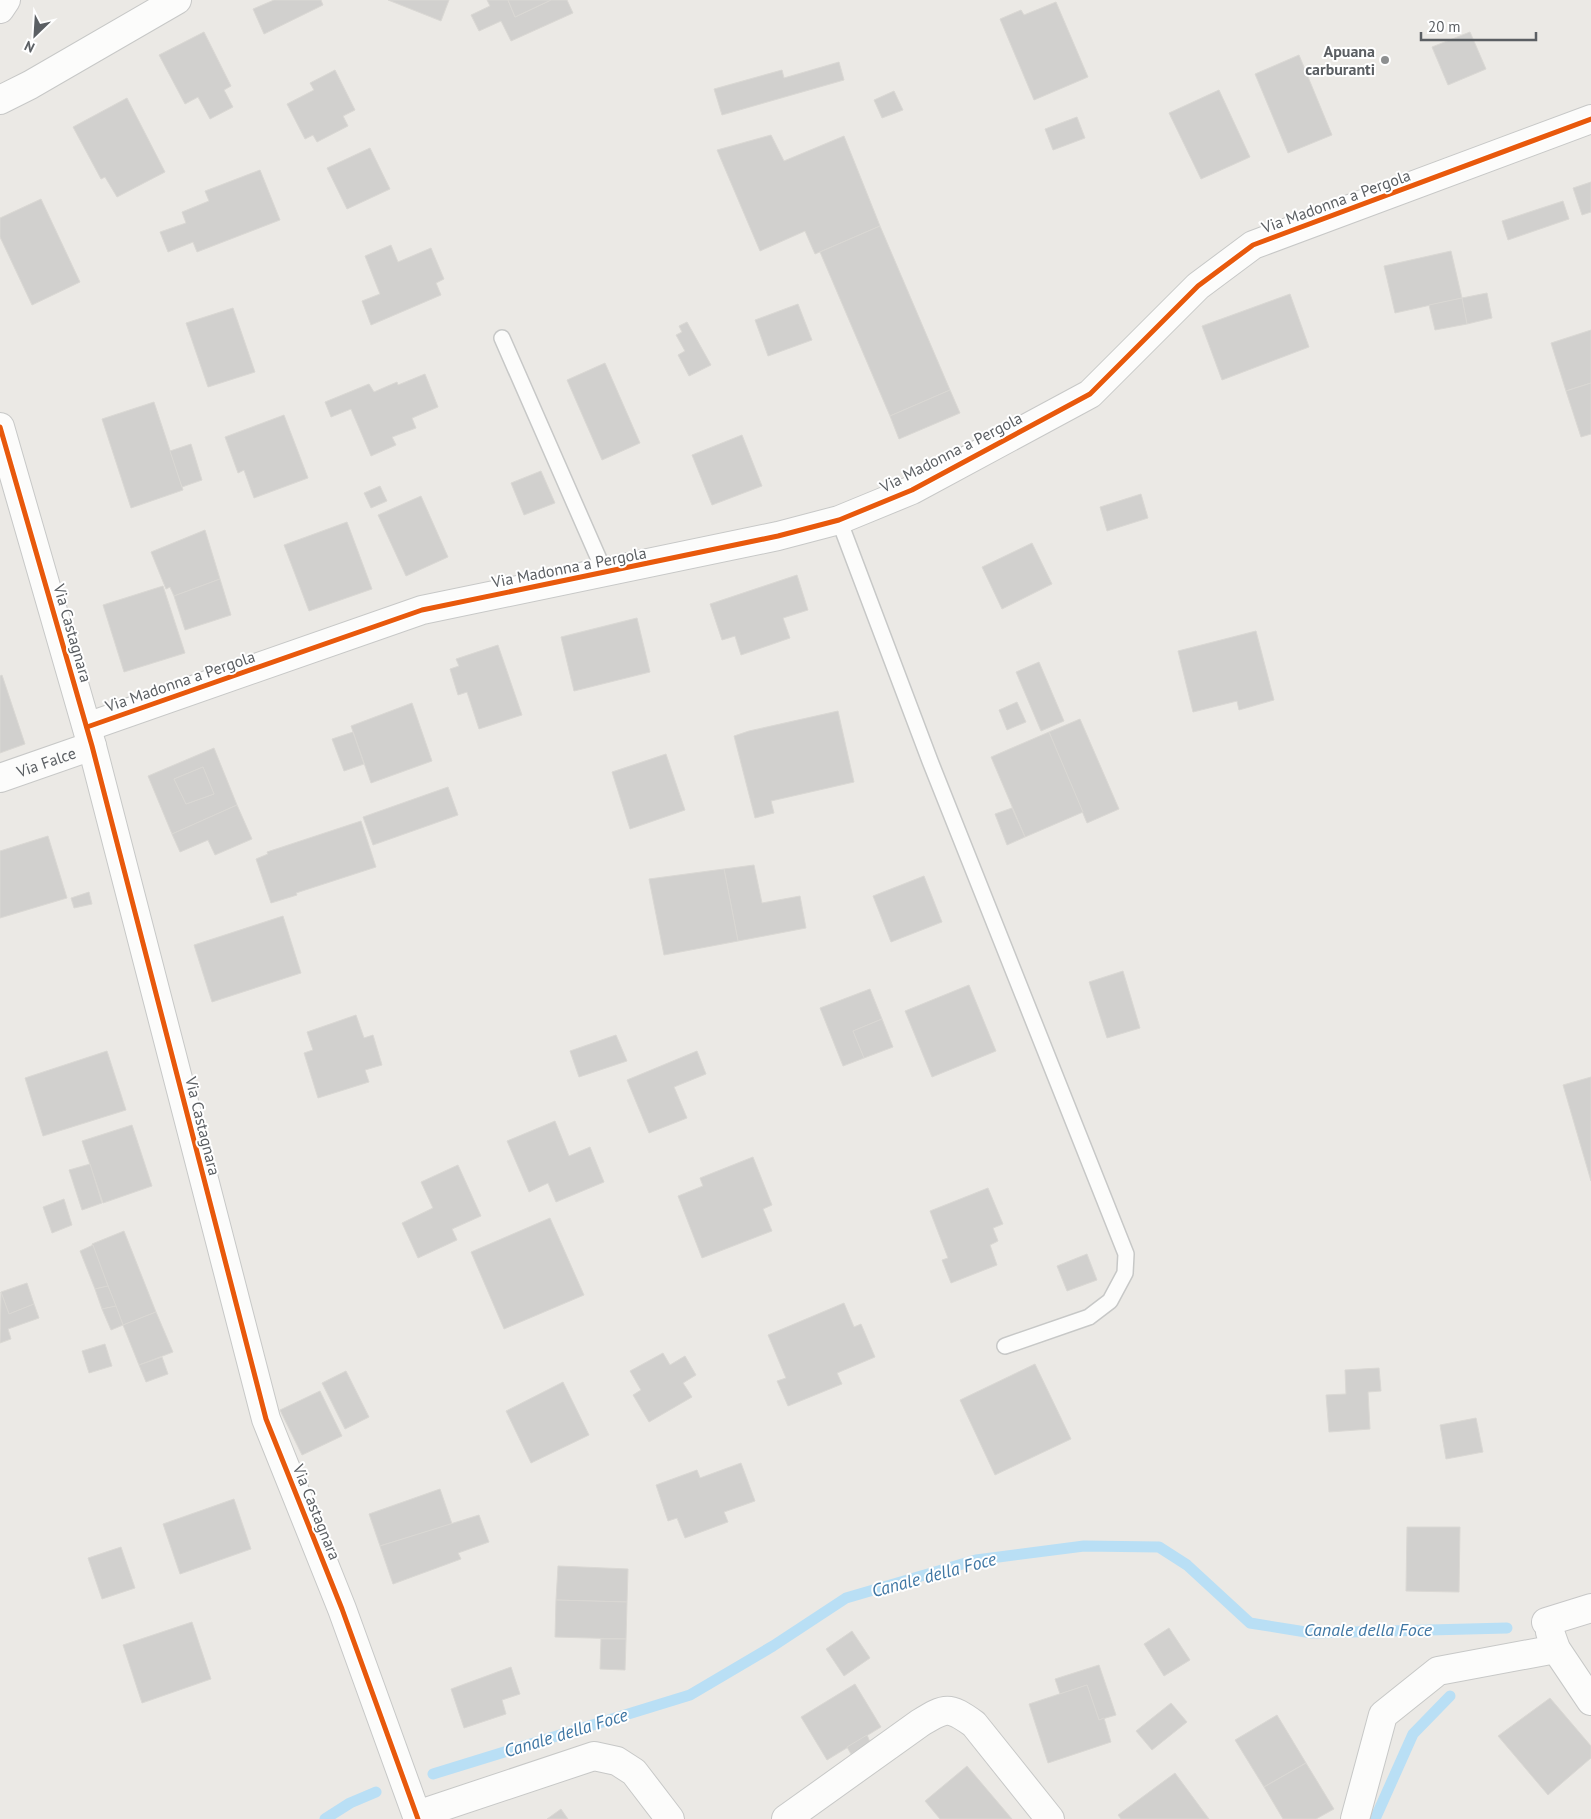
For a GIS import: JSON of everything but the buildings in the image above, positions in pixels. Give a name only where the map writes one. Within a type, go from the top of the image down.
[{"type":"street","points":[[0,9],[6,0]]},
{"type":"street","points":[[0,100],[30,85],[177,0]]},
{"type":"street","name":"Via Madonna a Pergola","points":[[90,737],[422,610],[778,536],[839,520],[912,490],[1090,394],[1198,286],[1253,245],[1591,119]]},
{"type":"street","name":"Via Castagnara","points":[[0,428],[90,737],[266,1418],[342,1608],[417,1817]]},
{"type":"street","name":"Via Falce","points":[[0,778],[90,737]]},
{"type":"street","points":[[1591,1608],[1546,1622],[1556,1650],[1591,1701]]},
{"type":"street","points":[[1356,1819],[1383,1715],[1438,1670],[1556,1650]]},
{"type":"street","points":[[786,1819],[940,1710],[958,1712],[974,1724],[1050,1819]]},
{"type":"street","points":[[417,1817],[594,1756],[617,1761],[634,1772],[670,1819]]},
{"type":"lane","points":[[502,338],[605,573]]},
{"type":"lane","points":[[839,520],[930,761],[1126,1254],[1125,1272],[1110,1301],[1089,1317],[1005,1346]]},
{"type":"waterway","name":"Canale della Foce","points":[[433,1774],[690,1695],[773,1646],[846,1598],[976,1560],[1084,1546],[1159,1547],[1187,1565],[1250,1623],[1312,1633],[1507,1628]]},
{"type":"waterway","points":[[1375,1819],[1413,1734],[1450,1696]]},
{"type":"waterway","name":"Canale della Foce","points":[[325,1819],[350,1803],[376,1792]]},
{"type":"cycle path","points":[[87,727],[422,610],[778,536],[839,520],[912,490],[1090,394],[1198,286],[1253,245],[1591,119]]},
{"type":"cycle path","points":[[0,427],[92,746],[266,1419],[342,1609],[418,1819]]},
{"type":"place","name":"Apuana carburanti","points":[[1385,60]]}]
